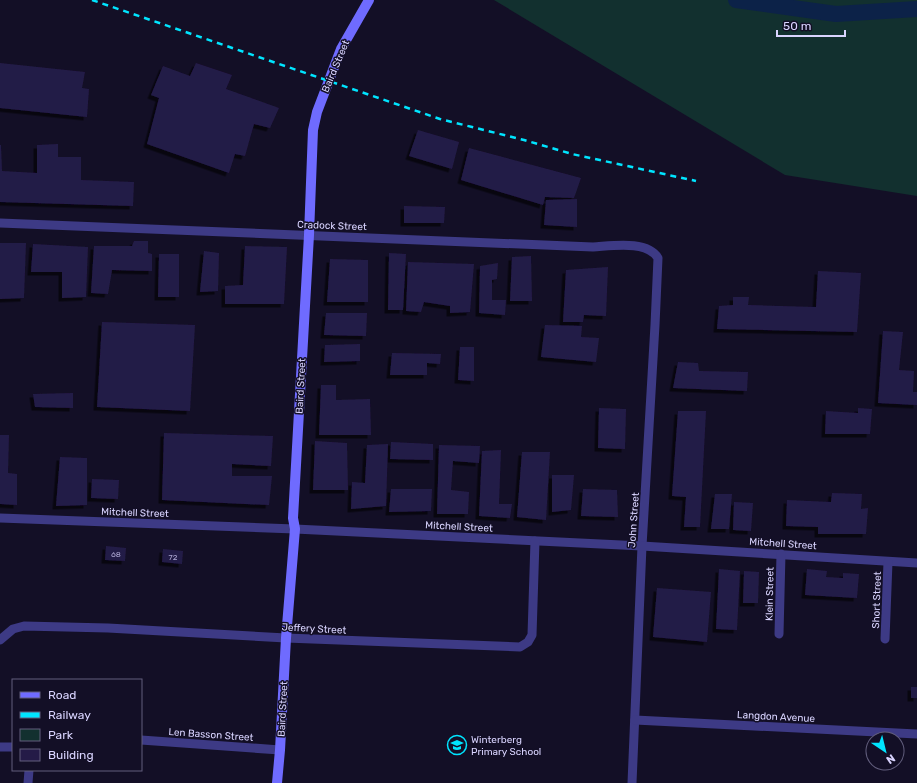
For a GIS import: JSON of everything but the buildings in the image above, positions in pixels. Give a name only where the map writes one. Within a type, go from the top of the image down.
[{"type":"street","name":"Baird Street","points":[[277,783],[286,638],[295,529],[292,518],[309,235],[312,146],[317,112],[341,49],[369,0]]},
{"type":"street","name":"Cradock Street","points":[[0,223],[593,247],[629,246],[648,249],[655,253],[658,258]]},
{"type":"street","name":"John Street","points":[[632,783],[642,546],[658,258]]},
{"type":"street","name":"Mitchell Street","points":[[0,518],[535,540],[917,563]]},
{"type":"street","name":"Jeffery Street","points":[[0,640],[13,629],[24,626],[162,630],[286,638],[516,648],[522,647],[529,641],[532,635],[535,540]]},
{"type":"street","name":"Klein Street","points":[[779,634],[781,554]]},
{"type":"street","name":"Short Street","points":[[885,639],[888,562]]},
{"type":"street","name":"Langdon Avenue","points":[[635,720],[917,734]]},
{"type":"street","name":"Len Basson Street","points":[[142,740],[280,750]]},
{"type":"street","points":[[0,747],[12,747]]},
{"type":"street","points":[[28,783],[29,771]]},
{"type":"green space","points":[[494,0],[917,0],[917,196],[785,175]]},
{"type":"waterway","points":[[736,0],[836,14],[917,9]]},
{"type":"railway","points":[[92,0],[440,119],[524,140],[572,154],[696,181]]},
{"type":"place","name":"Winterberg Primary School","points":[[457,745]]}]
